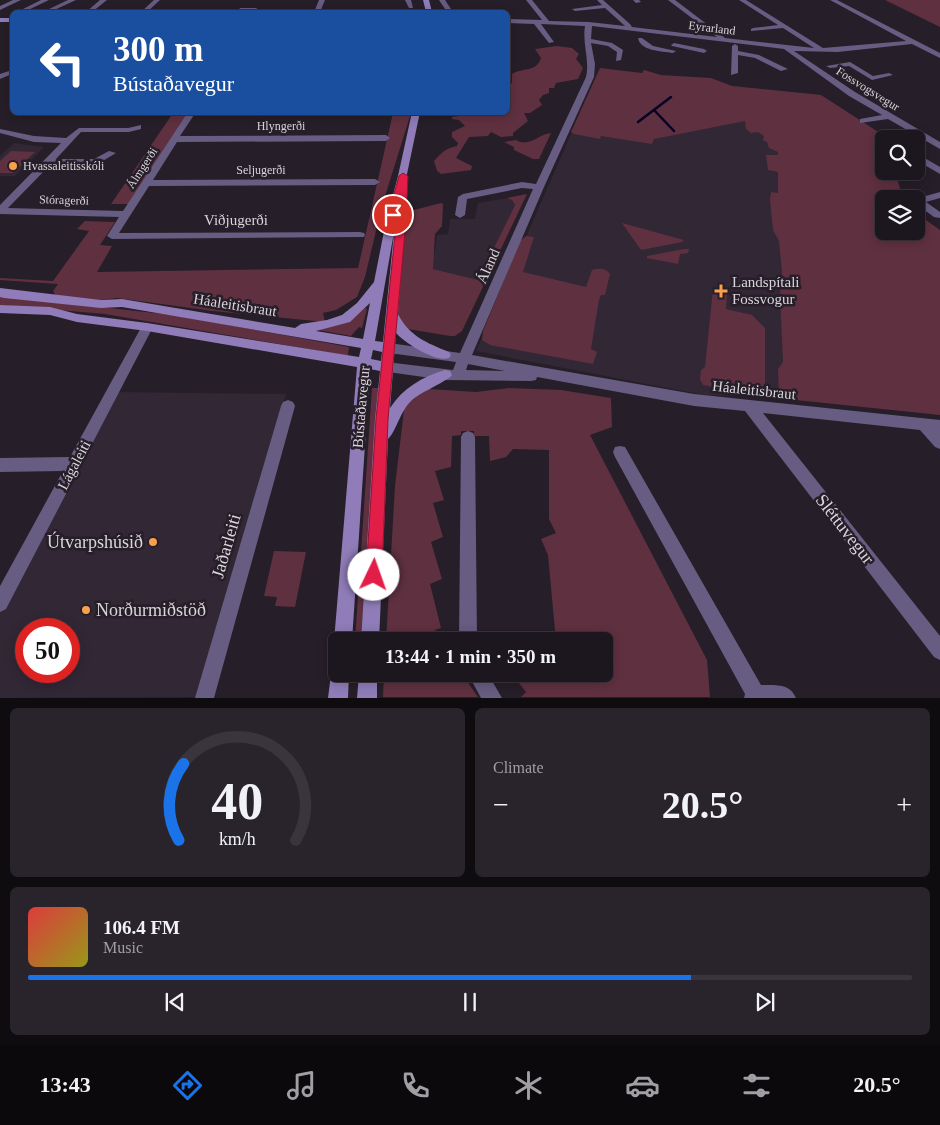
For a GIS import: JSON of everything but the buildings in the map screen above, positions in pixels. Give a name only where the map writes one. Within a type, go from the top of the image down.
[{"type":"main road","name":"Bústaðavegur","points":[[344,632],[364,364],[391,221],[403,176],[415,115]]},
{"type":"main road","name":"Bústaðavegur","points":[[370,632],[380,451],[403,176]]},
{"type":"main road","points":[[283,329],[327,325],[348,318],[360,310],[380,279]]},
{"type":"main road","name":"Háaleitisbraut","points":[[0,292],[4,294],[101,304],[122,303],[389,348]]},
{"type":"main road","name":"Háaleitisbraut","points":[[0,309],[50,311],[77,318],[147,327],[386,367]]},
{"type":"main road","points":[[392,315],[395,324],[405,336],[421,346],[444,355]]},
{"type":"main road","points":[[380,451],[399,403],[422,384],[451,375]]},
{"type":"main road","points":[[338,698],[339,682]]},
{"type":"main road","points":[[367,698],[368,682]]},
{"type":"street","points":[[0,8],[18,0]]},
{"type":"street","points":[[24,10],[46,0]]},
{"type":"street","points":[[50,10],[73,0]]},
{"type":"street","points":[[92,10],[104,0]]},
{"type":"street","points":[[146,10],[158,0]]},
{"type":"street","points":[[408,0],[411,6]]},
{"type":"street","points":[[529,0],[546,21]]},
{"type":"street","points":[[600,0],[628,25],[628,29]]},
{"type":"street","points":[[671,0],[722,38],[722,40]]},
{"type":"street","points":[[742,0],[822,50]]},
{"type":"street","points":[[833,0],[940,56]]},
{"type":"street","points":[[240,10],[244,4]]},
{"type":"street","points":[[575,9],[606,6]]},
{"type":"street","name":"Eyrarland","points":[[510,20],[588,24],[786,48],[822,50],[913,42]]},
{"type":"street","points":[[536,21],[548,33],[551,42]]},
{"type":"street","name":"Áland","points":[[464,358],[539,187],[590,77],[592,70],[586,31],[588,24]]},
{"type":"street","points":[[753,30],[784,26]]},
{"type":"street","points":[[670,64],[676,34]]},
{"type":"street","points":[[640,39],[645,45],[654,49],[673,48],[704,51]]},
{"type":"street","points":[[588,41],[610,44],[621,51],[618,60]]},
{"type":"street","points":[[734,73],[735,42]]},
{"type":"street","name":"Fossvogsvegur","points":[[786,48],[848,91],[940,146]]},
{"type":"street","points":[[838,50],[851,58],[850,64]]},
{"type":"street","points":[[735,53],[757,56],[784,69]]},
{"type":"street","points":[[830,66],[850,64],[872,78],[889,75]]},
{"type":"street","name":"Álmgerði","points":[[112,236],[190,115]]},
{"type":"street","points":[[862,121],[890,116]]},
{"type":"street","points":[[0,211],[81,129],[130,130],[138,127]]},
{"type":"street","points":[[0,131],[34,139],[69,141]]},
{"type":"street","name":"Hlyngerði","points":[[175,139],[386,138]]},
{"type":"street","points":[[48,162],[96,162],[112,153]]},
{"type":"street","points":[[925,162],[940,171]]},
{"type":"street","name":"Seljugerði","points":[[147,183],[375,182]]},
{"type":"street","points":[[460,215],[463,197],[522,185],[539,187]]},
{"type":"street","points":[[938,215],[918,201],[940,195]]},
{"type":"street","name":"Stóragerði","points":[[0,211],[126,214]]},
{"type":"street","name":"Viðjugerði","points":[[112,236],[360,235]]},
{"type":"street","name":"Lágaleiti","points":[[0,604],[147,327]]},
{"type":"street","name":"Háaleitisbraut","points":[[389,348],[464,358],[694,400],[940,426]]},
{"type":"street","points":[[451,375],[464,358]]},
{"type":"street","name":"Háaleitisbraut","points":[[386,367],[451,375],[566,377]]},
{"type":"street","name":"Jaðarleiti","points":[[204,698],[288,406]]},
{"type":"street","name":"Sléttuvegur","points":[[750,407],[940,651]]},
{"type":"street","points":[[924,424],[940,443]]},
{"type":"street","points":[[468,437],[468,632]]},
{"type":"street","points":[[620,452],[755,696],[782,695],[787,698]]},
{"type":"street","points":[[0,465],[74,464]]},
{"type":"street","points":[[482,682],[493,698]]},
{"type":"shaded area","points":[[885,0],[940,0],[940,27]]},
{"type":"shaded area","points":[[557,46],[572,48],[579,54],[576,59],[583,68],[578,79],[556,83],[554,88],[549,88],[549,93],[543,95],[539,100],[542,105],[530,113],[524,113],[528,121],[513,133],[513,136],[501,137],[491,132],[488,136],[469,137],[456,158],[472,166],[471,170],[441,174],[437,171],[434,161],[444,151],[457,146],[458,143],[452,137],[452,132],[465,126],[459,120],[452,119],[452,117],[466,115],[510,115],[512,74],[533,68],[539,63],[541,58],[535,49]]},
{"type":"shaded area","points":[[600,68],[642,73],[644,70],[661,75],[711,78],[732,86],[821,95],[875,130],[875,180],[898,180],[900,190],[875,190],[875,240],[925,240],[925,219],[940,230],[940,415],[786,399],[779,394],[778,369],[783,362],[780,294],[782,271],[779,241],[773,230],[770,200],[771,192],[778,193],[778,172],[768,170],[766,155],[778,155],[778,152],[769,148],[767,142],[763,140],[764,136],[758,132],[751,133],[746,129],[745,121],[654,139],[652,144],[601,136],[600,139],[571,132]]},
{"type":"shaded area","name":"Landspítali Fossvogur","points":[[599,70],[611,74],[821,95],[875,130],[875,180],[898,180],[900,190],[875,190],[875,240],[925,240],[925,219],[940,230],[785,397],[704,395],[476,351]]},
{"type":"shaded area","points":[[172,115],[189,115],[129,204],[111,204]]},
{"type":"shaded area","points":[[393,115],[410,115],[382,206],[365,277],[357,297],[336,310],[323,313],[325,322],[213,311],[117,298],[99,300],[56,296],[53,291],[58,284],[0,280],[0,278],[53,281],[89,231],[77,229],[85,221],[115,222],[100,245],[112,246],[97,272],[358,268]]},
{"type":"shaded area","points":[[551,133],[539,159],[533,159],[514,150],[514,147],[504,142],[516,140],[530,142]]},
{"type":"shaded area","name":"Hvassaleitisskóli","points":[[14,143],[44,147],[15,176],[0,176],[0,156]]},
{"type":"shaded area","points":[[11,151],[35,152],[13,173],[0,173],[0,161]]},
{"type":"shaded area","points":[[527,194],[462,331],[455,336],[450,336],[402,328],[396,311],[403,216],[409,215],[410,211],[443,204],[442,226],[435,234],[433,269],[478,280],[515,205],[512,200],[507,198]]},
{"type":"shaded area","points":[[507,198],[512,200],[515,205],[478,280],[433,269],[433,256],[437,235],[448,234],[450,219],[475,219],[478,203]]},
{"type":"shaded area","points":[[622,223],[684,240],[641,250]]},
{"type":"shaded area","points":[[526,236],[534,237],[523,272],[586,287],[592,270],[602,269],[610,274],[605,295],[601,295],[599,300],[591,349],[597,352],[593,364],[490,345],[482,340],[483,331],[520,241]]},
{"type":"shaded area","points":[[689,249],[688,253],[680,254],[678,264],[647,258],[647,256]]},
{"type":"shaded area","points":[[713,289],[727,292],[726,309],[752,315],[765,328],[765,397],[703,385],[700,379],[701,370],[705,367]]},
{"type":"shaded area","points":[[0,296],[173,315],[349,347],[348,356],[105,314],[0,305]]},
{"type":"shaded area","points":[[365,308],[367,309],[362,328],[359,327],[351,336],[318,330],[349,322]]},
{"type":"shaded area","points":[[372,388],[379,388],[368,632],[356,632]]},
{"type":"shaded area","points":[[509,388],[561,390],[611,398],[612,427],[590,435],[707,660],[710,697],[521,697],[526,692],[518,682],[613,682],[613,632],[555,632],[548,555],[541,539],[556,533],[549,519],[549,450],[513,449],[506,457],[490,461],[489,436],[474,436],[474,431],[461,431],[461,435],[452,436],[451,467],[435,471],[444,500],[433,503],[443,537],[431,542],[442,579],[430,584],[441,628],[435,630],[436,632],[387,632],[395,486],[405,401],[429,389],[476,392]]},
{"type":"shaded area","name":"Útvarpshúsið","points":[[115,392],[286,394],[201,697],[0,698],[0,604]]},
{"type":"shaded area","points":[[274,551],[306,552],[295,607],[275,606],[277,597],[264,596]]},
{"type":"shaded area","points":[[384,682],[468,682],[478,697],[383,697]]},
{"type":"waterway","points":[[638,122],[671,97]]},
{"type":"waterway","points":[[654,110],[674,131]]},
{"type":"place","name":"Hvassaleitisskóli","points":[[13,166]]},
{"type":"place","name":"Landspítali Fossvogur","points":[[721,291]]},
{"type":"place","name":"Útvarpshúsið","points":[[153,542]]},
{"type":"place","name":"Norðurmiðstöð","points":[[86,610]]},
{"type":"route","points":[[374,575],[382,419],[401,221],[403,176],[393,215]]}]
